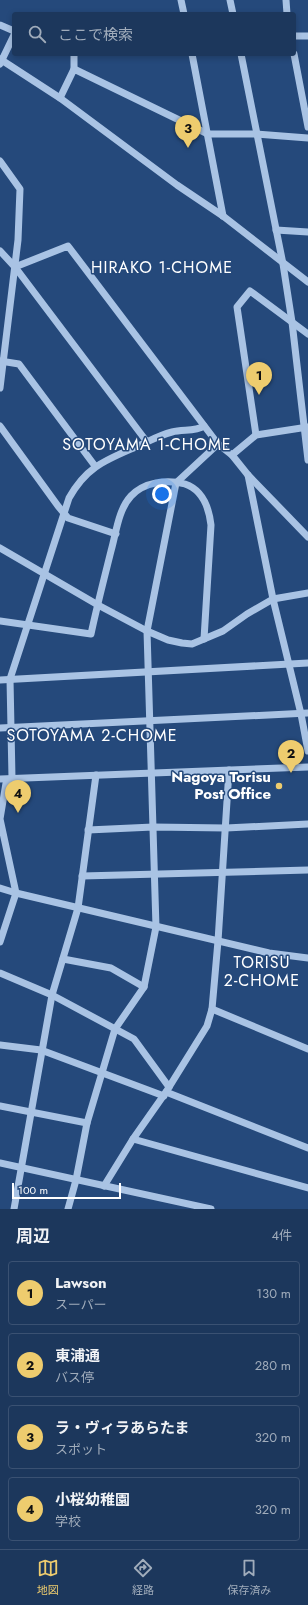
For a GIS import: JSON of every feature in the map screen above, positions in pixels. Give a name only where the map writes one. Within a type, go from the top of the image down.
[{"type":"street","points":[[181,0],[184,12]]},
{"type":"street","points":[[230,0],[233,12]]},
{"type":"street","points":[[286,0],[287,12]]},
{"type":"street","points":[[0,25],[12,30]]},
{"type":"street","points":[[296,36],[308,36]]},
{"type":"street","points":[[12,39],[1,61],[60,98],[177,185],[223,216],[308,282]]},
{"type":"street","points":[[60,98],[74,69],[74,56]]},
{"type":"street","points":[[192,56],[223,216]]},
{"type":"street","points":[[241,56],[283,264],[306,427],[308,460]]},
{"type":"street","points":[[295,56],[305,89],[308,127]]},
{"type":"street","points":[[74,69],[208,134],[256,134],[308,138]]},
{"type":"street","points":[[0,161],[20,189],[18,240],[2,361],[0,388]]},
{"type":"street","points":[[276,230],[308,232]]},
{"type":"street","points":[[15,267],[68,246],[218,444],[232,455],[248,475],[308,537]]},
{"type":"street","points":[[0,251],[15,267],[147,442]]},
{"type":"street","points":[[256,435],[237,307],[250,291],[308,334]]},
{"type":"street","points":[[2,361],[19,364],[95,466]]},
{"type":"street","points":[[0,426],[68,518],[116,534]]},
{"type":"street","points":[[12,778],[10,679],[69,498],[82,478],[95,466],[109,458],[173,432],[187,429],[199,430],[204,426]]},
{"type":"street","points":[[232,455],[256,435],[306,427]]},
{"type":"street","points":[[68,1209],[76,1180],[87,1123],[115,1029],[144,987],[156,927],[147,631],[176,483],[218,444]]},
{"type":"street","points":[[248,475],[273,599],[288,664],[304,714],[308,751]]},
{"type":"street","points":[[0,622],[91,634],[121,515],[125,505],[131,496],[142,488],[157,482],[176,483],[185,484],[193,488],[201,495],[210,513],[211,525],[204,639]]},
{"type":"street","points":[[0,548],[98,605],[147,631],[168,640],[182,643],[192,644],[223,631],[247,614],[273,599],[308,593]]},
{"type":"street","points":[[0,680],[308,663]]},
{"type":"street","points":[[0,728],[304,714]]},
{"type":"street","points":[[0,779],[308,767]]},
{"type":"street","points":[[104,1186],[133,1139],[167,1092],[207,1026],[212,1009],[218,941],[229,770]]},
{"type":"street","points":[[14,1209],[41,1050],[52,995],[78,908],[96,775]]},
{"type":"street","points":[[0,942],[16,893],[0,819],[6,783],[12,778]]},
{"type":"street","points":[[88,830],[153,827],[226,828],[308,824]]},
{"type":"street","points":[[82,876],[308,870]]},
{"type":"street","points":[[0,888],[156,927],[269,953],[308,958]]},
{"type":"street","points":[[63,959],[111,968],[144,987]]},
{"type":"street","points":[[0,973],[52,995],[134,1039],[167,1092]]},
{"type":"street","points":[[212,1009],[308,1049]]},
{"type":"street","points":[[0,1045],[41,1050],[102,1072],[167,1092],[308,1148]]},
{"type":"street","points":[[0,1106],[87,1123]]},
{"type":"street","points":[[133,1139],[308,1188]]},
{"type":"street","points":[[0,1163],[197,1208],[211,1209]]},
{"type":"place","name":"ラ・ヴィラあらたま","points":[[188,148]]},
{"type":"place","name":"Lawson","points":[[259,395]]},
{"type":"place","name":"東浦通","points":[[291,773]]},
{"type":"place","name":"Nagoya Torisu Post Office","points":[[279,786]]},
{"type":"place","name":"小桜幼稚園","points":[[18,813]]},
{"type":"district","name":"HIRAKO 1-CHOME","points":[[162,267]]},
{"type":"district","name":"SOTOYAMA 1-CHOME","points":[[147,444]]},
{"type":"district","name":"SOTOYAMA 2-CHOME","points":[[92,735]]},
{"type":"district","name":"TORISU 2-CHOME","points":[[262,971]]}]
